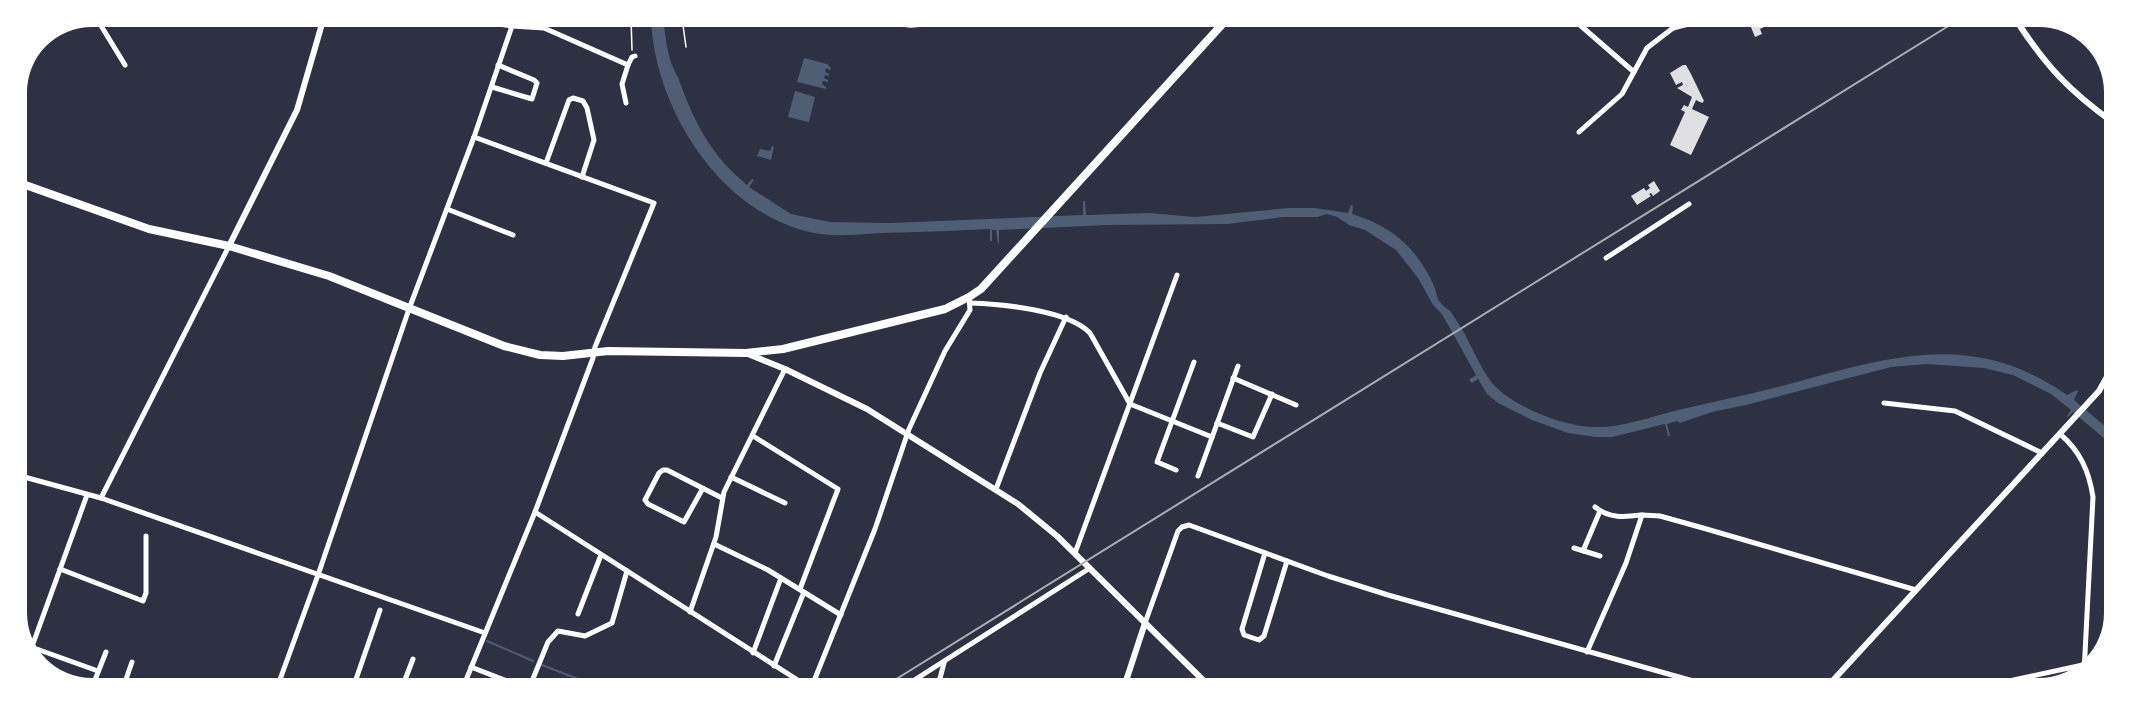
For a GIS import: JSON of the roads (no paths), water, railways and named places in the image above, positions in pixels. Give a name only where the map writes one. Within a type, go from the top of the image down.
[{"type":"highway","points":[[27,186],[149,229],[229,246],[329,276],[522,351],[563,356],[593,353],[746,353],[783,349],[934,312],[969,300],[1220,27]]},
{"type":"street","points":[[102,27],[125,65]]},
{"type":"street","points":[[101,498],[297,110],[321,27]]},
{"type":"street","points":[[281,678],[409,309],[474,137],[512,27]]},
{"type":"street","points":[[528,27],[544,28],[628,65]]},
{"type":"street","points":[[1581,27],[1634,72]]},
{"type":"street","points":[[1579,132],[1622,94],[1647,48],[1677,27]]},
{"type":"street","points":[[2021,27],[2049,67],[2069,89],[2104,115]]},
{"type":"street","points":[[626,103],[622,84],[633,57]]},
{"type":"street","points":[[492,87],[532,99],[537,83],[498,65]]},
{"type":"street","points":[[546,163],[569,100],[573,98],[583,101],[588,108],[594,140],[582,177]]},
{"type":"street","points":[[467,678],[535,512],[593,353],[654,203],[474,137]]},
{"type":"street","points":[[1606,258],[1689,204]]},
{"type":"street","points":[[447,209],[513,235]]},
{"type":"street","points":[[1075,553],[1177,275]]},
{"type":"street","points":[[815,678],[875,529],[908,434],[945,351],[970,310],[969,300],[1066,317],[1082,324],[1090,333],[1130,404],[1212,437]]},
{"type":"street","points":[[996,489],[1040,373],[1066,317]]},
{"type":"street","points":[[746,353],[785,369],[867,409],[996,489],[1038,519],[1201,678]]},
{"type":"street","points":[[1176,470],[1157,462],[1194,362]]},
{"type":"street","points":[[1198,476],[1238,366]]},
{"type":"street","points":[[690,612],[714,544],[722,498],[785,369]]},
{"type":"street","points":[[1233,378],[1296,405]]},
{"type":"street","points":[[1835,678],[2104,383]]},
{"type":"street","points":[[1217,423],[1253,437],[1272,394]]},
{"type":"street","points":[[1884,403],[1955,411],[2042,453]]},
{"type":"street","points":[[2061,432],[2081,458],[2091,482],[2093,497],[2084,660]]},
{"type":"street","points":[[753,436],[838,489],[774,666]]},
{"type":"street","points":[[703,488],[684,522],[648,504],[645,500],[659,473],[663,470],[703,488],[722,498]]},
{"type":"street","points":[[731,477],[785,503]]},
{"type":"street","points":[[27,478],[101,498],[485,633]]},
{"type":"street","points":[[33,641],[87,495]]},
{"type":"street","points":[[1583,551],[1598,509],[1620,518],[1642,515],[1660,516],[1916,590]]},
{"type":"street","points":[[535,512],[794,678]]},
{"type":"street","points":[[1587,652],[1626,564],[1642,515]]},
{"type":"street","points":[[1127,678],[1178,531],[1189,525],[1287,561],[1396,597],[1682,678]]},
{"type":"street","points":[[60,569],[143,601],[146,593],[146,536]]},
{"type":"street","points":[[714,544],[781,579],[841,615]]},
{"type":"street","points":[[1574,548],[1600,556]]},
{"type":"street","points":[[1265,553],[1242,629],[1244,634],[1259,640],[1264,636],[1287,561]]},
{"type":"street","points":[[578,614],[601,555]]},
{"type":"street","points":[[919,678],[1090,568]]},
{"type":"street","points":[[533,678],[548,642],[558,631],[585,636],[612,623],[627,571]]},
{"type":"street","points":[[753,653],[781,579]]},
{"type":"street","points":[[356,678],[380,610]]},
{"type":"street","points":[[96,678],[106,652]]},
{"type":"street","points":[[41,653],[98,671]]},
{"type":"street","points":[[406,678],[413,659]]},
{"type":"street","points":[[126,678],[132,662]]},
{"type":"street","points":[[940,678],[944,663]]},
{"type":"street","points":[[2027,678],[2078,665]]},
{"type":"street","points":[[471,667],[498,678]]},
{"type":"water","points":[[652,27],[664,27],[672,65],[691,111],[714,150],[734,174],[747,185],[752,179],[754,180],[749,187],[791,214],[830,222],[891,223],[1083,215],[1083,201],[1085,201],[1086,215],[1149,213],[1195,217],[1289,208],[1315,208],[1348,213],[1351,205],[1353,206],[1352,214],[1391,232],[1402,240],[1420,260],[1435,288],[1439,301],[1451,312],[1485,373],[1497,388],[1531,410],[1570,424],[1593,427],[1618,425],[1862,365],[1897,358],[1964,355],[1998,362],[2032,374],[2067,395],[2077,390],[2074,400],[2104,425],[2104,438],[2073,412],[2068,417],[2071,410],[2051,394],[2013,375],[1984,368],[1927,364],[1891,367],[1712,412],[1680,423],[1677,421],[1667,424],[1670,436],[1668,436],[1665,424],[1612,437],[1568,433],[1532,420],[1498,403],[1487,394],[1478,379],[1472,383],[1469,380],[1476,375],[1442,314],[1433,305],[1418,278],[1396,250],[1365,230],[1349,225],[1337,217],[1327,214],[1317,217],[1283,217],[1227,224],[1106,225],[999,230],[999,244],[996,230],[992,230],[992,241],[990,241],[990,229],[850,235],[821,234],[786,224],[754,207],[725,184],[701,155],[681,123],[665,89],[655,53]]},
{"type":"water","points":[[804,58],[827,64],[831,68],[830,70],[826,68],[825,72],[829,76],[825,75],[824,78],[828,82],[823,81],[822,84],[826,89],[797,82]]},
{"type":"water","points":[[795,91],[815,97],[809,122],[788,117]]},
{"type":"water","points":[[772,146],[774,147],[771,160],[757,156],[760,149],[770,151]]},
{"type":"waterway","points":[[487,641],[533,661]]},
{"type":"waterway","points":[[542,665],[575,678]]},
{"type":"railway","points":[[898,678],[1947,27]]}]
